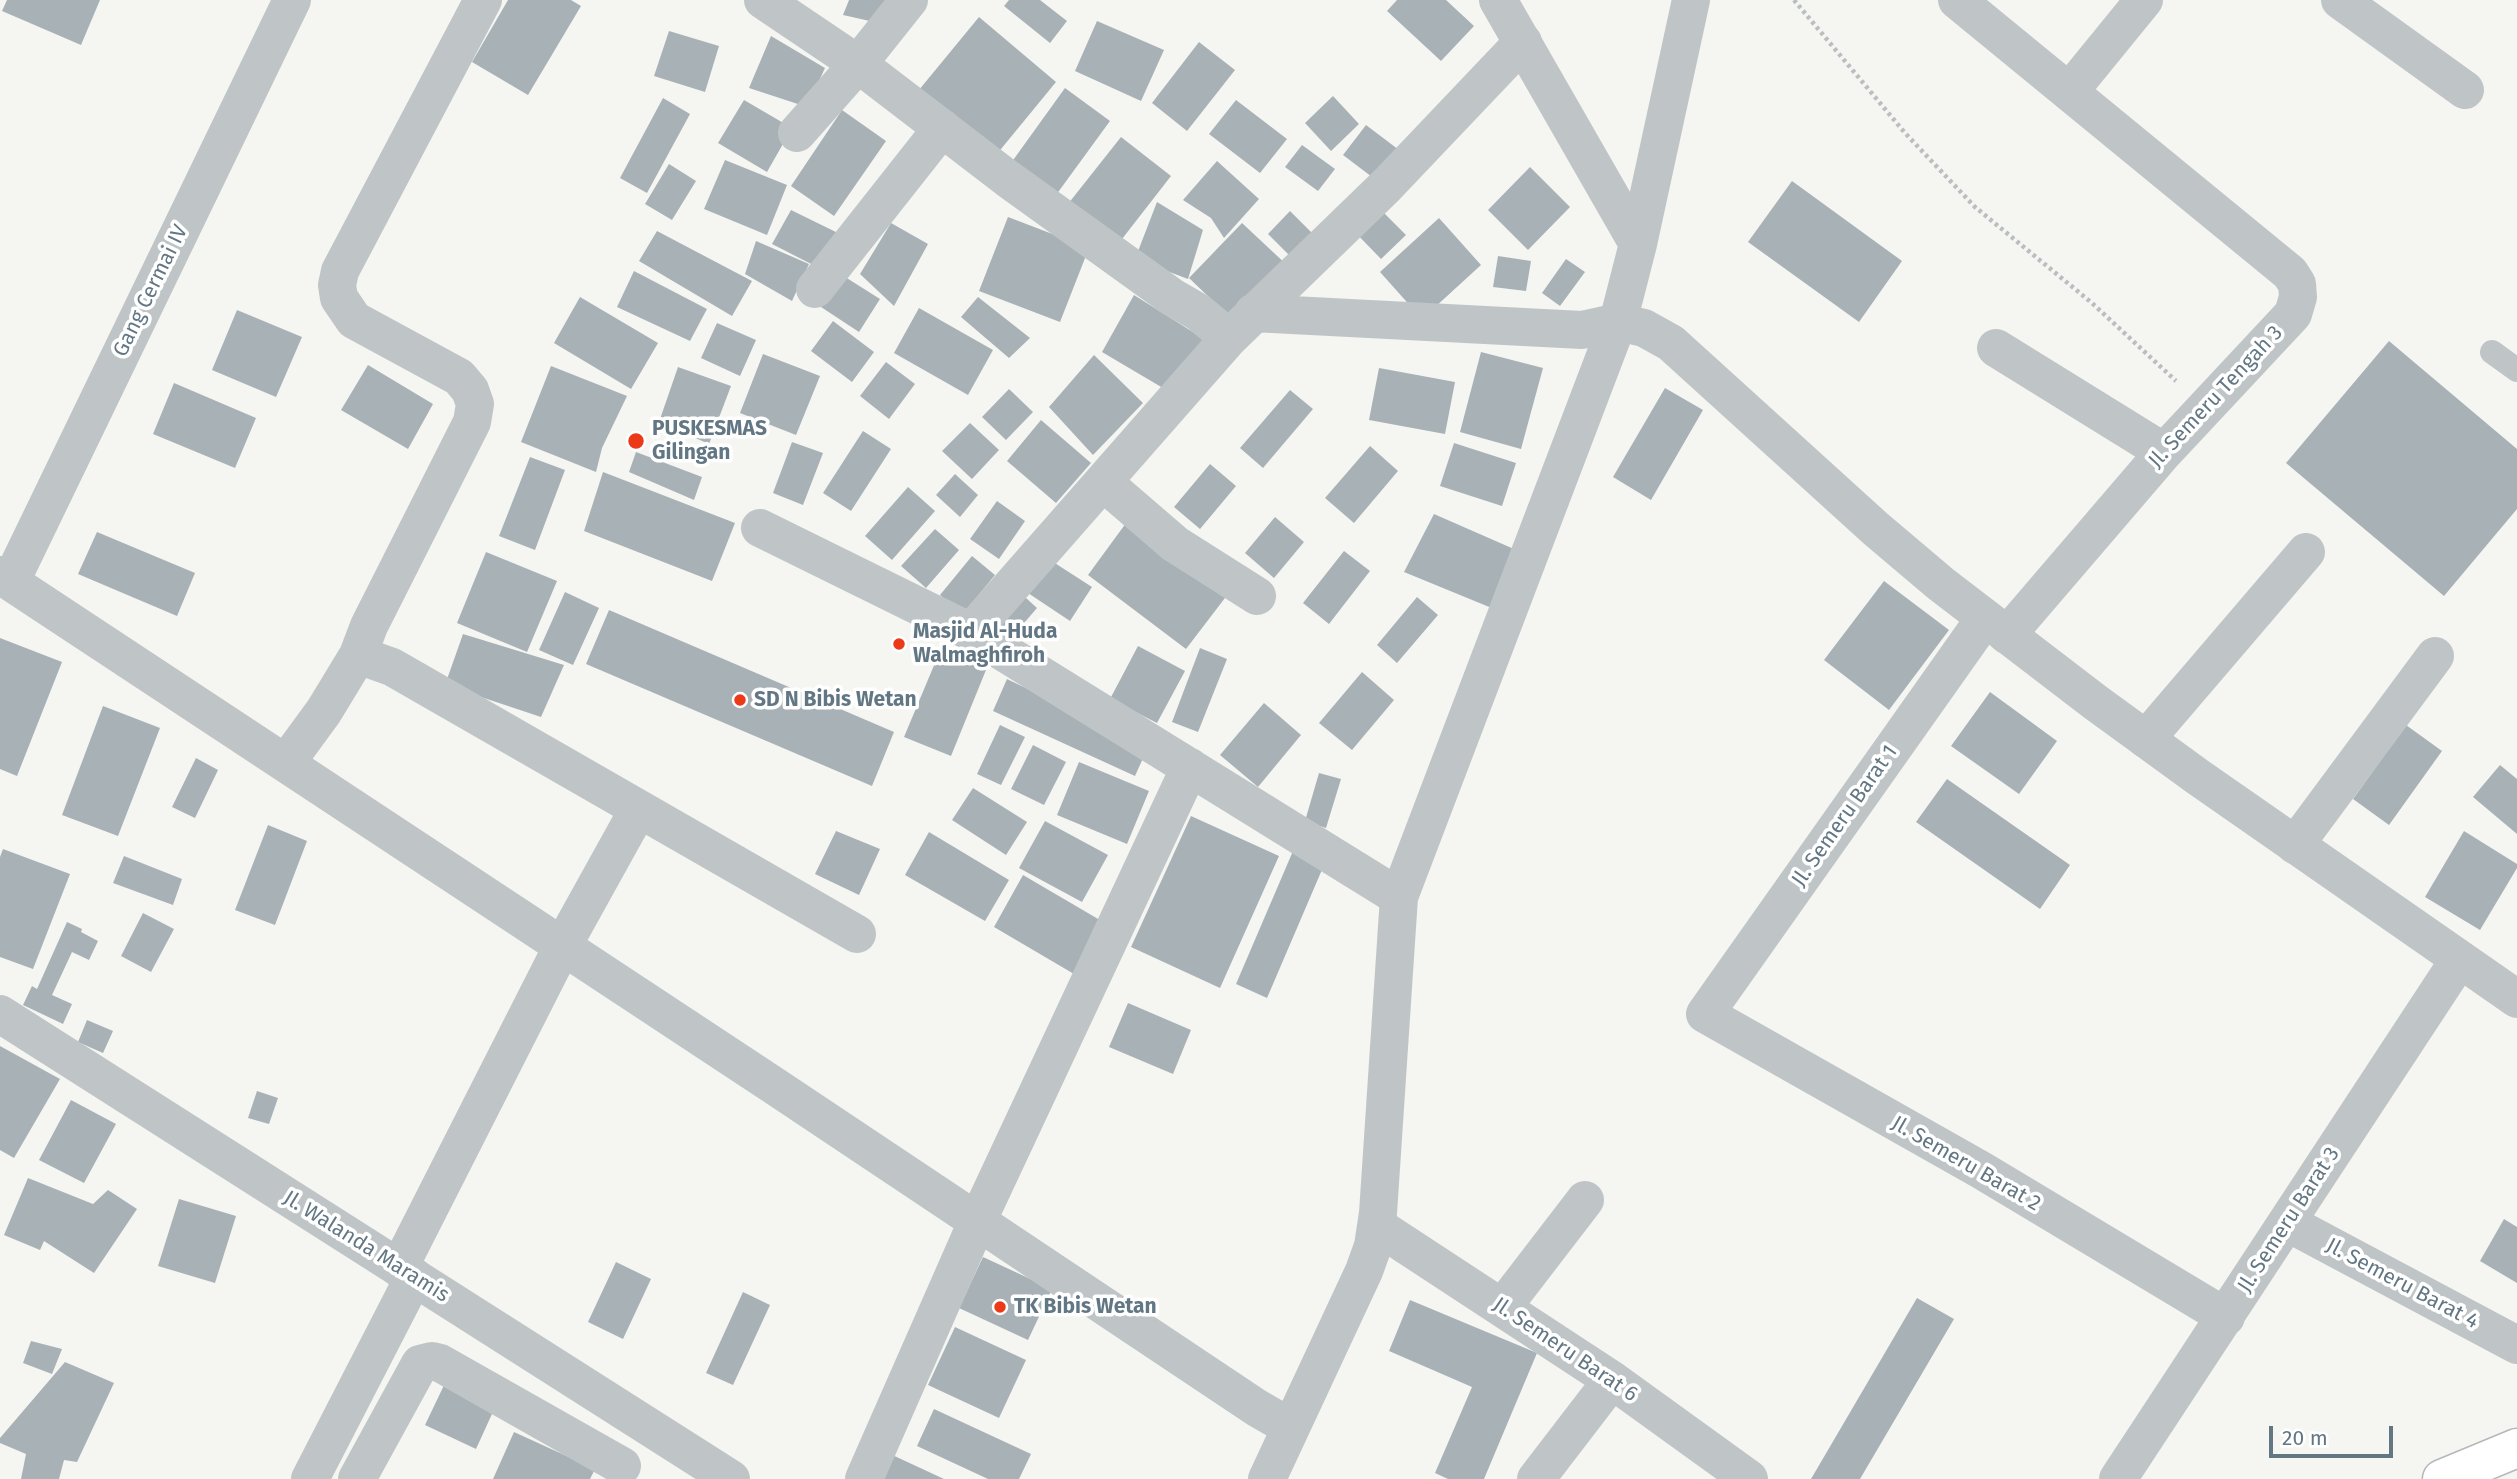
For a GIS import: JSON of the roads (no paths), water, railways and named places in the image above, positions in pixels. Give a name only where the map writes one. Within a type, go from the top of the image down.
[{"type":"main road","points":[[2442,1479],[2517,1448]]},
{"type":"street","name":"Gang Cermai IV","points":[[5,578],[292,0]]},
{"type":"street","points":[[286,763],[324,711],[358,655],[369,626],[472,422],[475,404],[470,390],[459,377],[354,320],[339,298],[337,285],[341,271],[483,0]]},
{"type":"street","points":[[763,0],[858,64],[1009,179],[1172,297],[1214,324],[1582,330],[1618,322],[1644,328],[1671,343],[1876,529],[1996,626],[2146,739],[2517,999]]},
{"type":"street","points":[[797,133],[858,64],[909,0]]},
{"type":"street","points":[[1498,0],[1638,244]]},
{"type":"street","points":[[1267,1479],[1364,1270],[1377,1226],[1399,897],[1618,322],[1638,244],[1691,0]]},
{"type":"street","points":[[1957,0],[2069,92],[2144,0]]},
{"type":"street","points":[[2340,0],[2465,90]]},
{"type":"street","points":[[971,632],[1241,326],[1387,185],[1523,42]]},
{"type":"street","name":"Jl. Semeru Tengah 3","points":[[1996,626],[2293,314],[2298,297],[2297,284],[2291,273],[2069,92]]},
{"type":"street","points":[[816,289],[942,128]]},
{"type":"street","points":[[1996,348],[2164,452]]},
{"type":"street","points":[[1103,482],[1175,544],[1257,596]]},
{"type":"street","points":[[760,528],[971,632],[1399,897]]},
{"type":"street","points":[[2146,739],[2306,552]]},
{"type":"street","points":[[5,578],[1257,1408],[1290,1427]]},
{"type":"street","name":"Jl. Semeru Barat 1","points":[[1705,1014],[1996,626]]},
{"type":"street","points":[[358,655],[392,667],[857,934]]},
{"type":"street","points":[[2295,845],[2435,656]]},
{"type":"street","points":[[863,1479],[977,1222],[1190,767]]},
{"type":"street","points":[[310,1479],[562,947],[638,810]]},
{"type":"street","name":"Jl. Semeru Barat 3","points":[[2118,1479],[2459,960]]},
{"type":"street","name":"Jl. Walanda Maramis","points":[[0,1014],[732,1479]]},
{"type":"street","name":"Jl. Semeru Barat 2","points":[[1705,1014],[1981,1170],[2226,1317]]},
{"type":"street","points":[[1502,1308],[1585,1200]]},
{"type":"street","name":"Jl. Semeru Barat 4","points":[[2288,1223],[2517,1345]]},
{"type":"street","name":"Jl. Semeru Barat 6","points":[[1377,1226],[1612,1380],[1749,1479]]},
{"type":"street","points":[[357,1479],[420,1364],[432,1361],[440,1363],[618,1473],[646,1425]]},
{"type":"street","points":[[1536,1479],[1612,1380]]},
{"type":"lane","points":[[2492,352],[2517,370]]},
{"type":"place","name":"PUSKESMAS Gilingan","points":[[636,441]]},
{"type":"place","name":"Masjid Al-Huda Walmaghfiroh","points":[[899,644]]},
{"type":"place","name":"SD N Bibis Wetan","points":[[740,700]]},
{"type":"place","name":"TK Bibis Wetan","points":[[1000,1307]]}]
